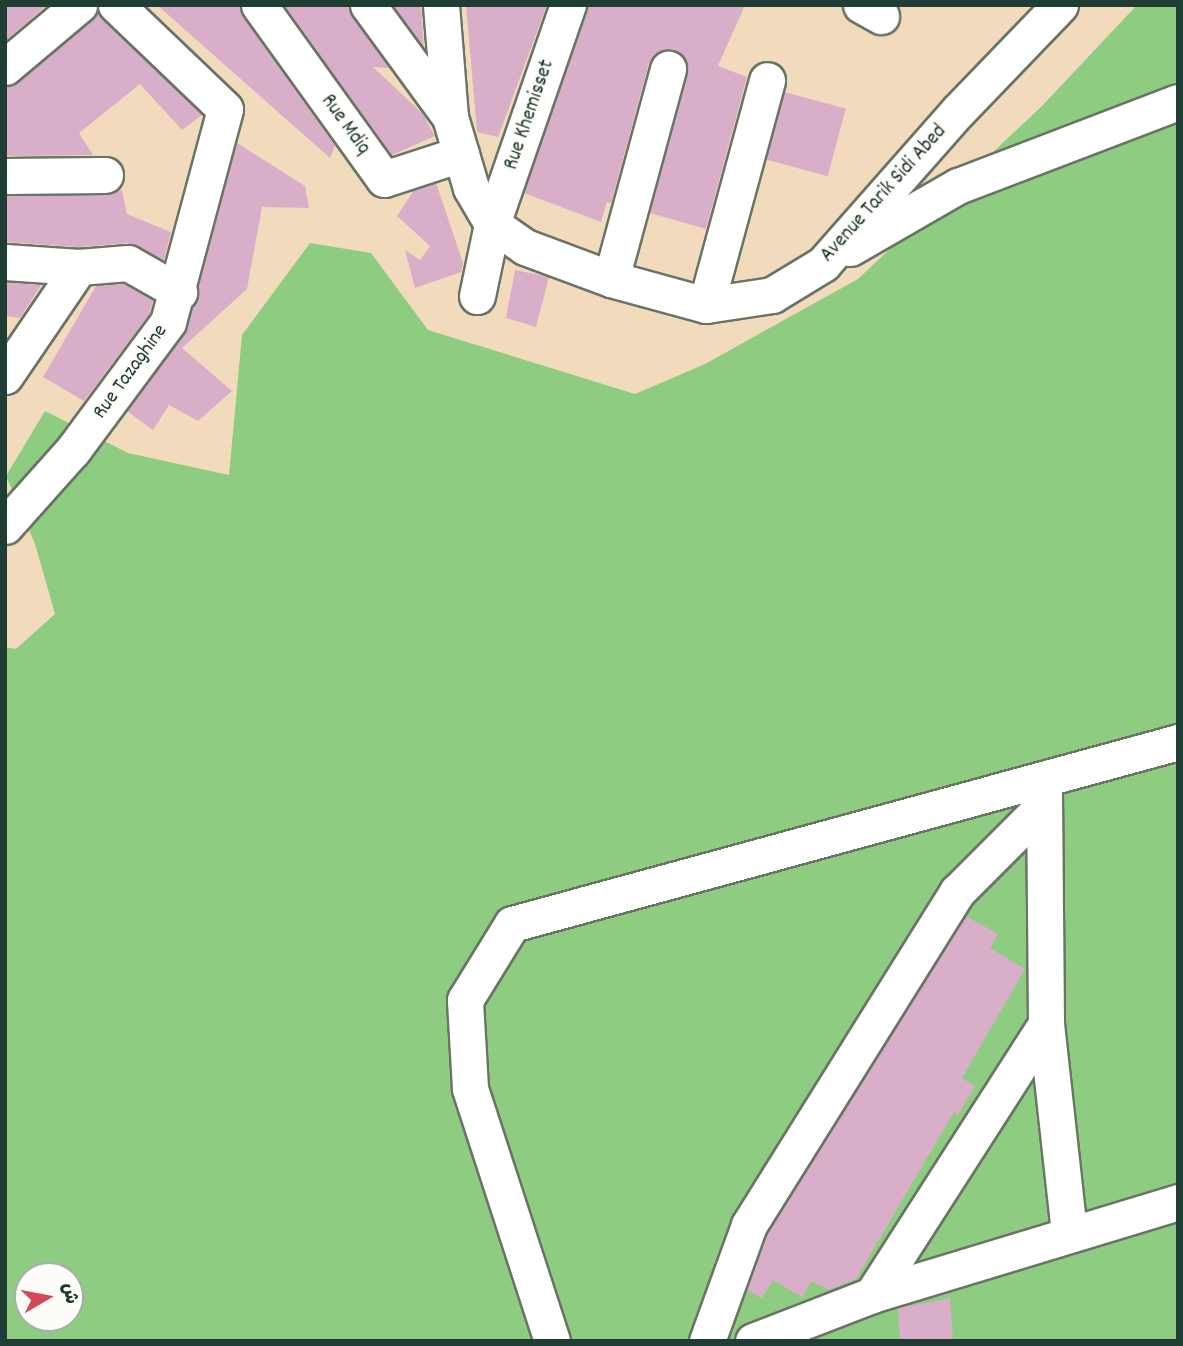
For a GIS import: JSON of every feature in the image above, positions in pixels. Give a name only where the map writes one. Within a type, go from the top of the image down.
[{"type":"street","points":[[5,68],[79,5]]},
{"type":"street","name":"Rue Tazaghine","points":[[5,526],[118,392],[168,322],[179,292],[225,109],[116,5]]},
{"type":"street","name":"Rue Mdiq","points":[[259,5],[384,179],[461,154]]},
{"type":"street","points":[[368,5],[450,117]]},
{"type":"street","name":"Avenue Tarik Sidi Abed","points":[[441,5],[450,117],[471,188],[492,224],[525,247],[611,279],[706,305],[772,295],[823,264],[958,111],[1060,5]]},
{"type":"street","name":"Rue Khemisset","points":[[477,296],[492,224],[568,5]]},
{"type":"street","points":[[611,279],[668,69]]},
{"type":"street","points":[[706,305],[766,80]]},
{"type":"street","points":[[823,264],[958,186],[1178,102]]},
{"type":"street","points":[[5,176],[105,175]]},
{"type":"street","points":[[5,262],[79,267],[128,263],[179,292]]},
{"type":"street","points":[[5,376],[79,267]]},
{"type":"street","points":[[552,1341],[470,1088],[466,1000],[512,924],[1044,792],[1178,742]]},
{"type":"street","points":[[1044,792],[1046,1024],[1069,1233]]},
{"type":"street","points":[[707,1341],[749,1225],[957,892],[1044,792]]},
{"type":"street","points":[[872,1295],[1046,1024]]},
{"type":"street","points":[[753,1341],[827,1328],[872,1295],[1178,1202]]},
{"type":"green space","points":[[1137,5],[1178,5],[1178,1341],[5,1341],[5,647],[16,649],[55,614],[35,544],[6,476],[45,411],[128,453],[229,475],[242,335],[310,243],[371,253],[428,330],[635,394],[705,364],[858,279],[1042,106]]},
{"type":"building","points":[[5,5],[47,5],[5,41]]},
{"type":"building","points":[[157,5],[239,5],[243,17],[335,146],[330,158]]},
{"type":"building","points":[[284,5],[348,5],[389,68],[373,67],[422,113],[435,136],[392,155]]},
{"type":"building","points":[[393,5],[421,5],[424,48]]},
{"type":"building","points":[[466,5],[547,5],[498,137],[477,132]]},
{"type":"building","points":[[588,5],[745,5],[718,66],[747,77],[706,229],[650,213],[688,74],[683,55],[673,49],[654,54],[649,63],[611,203],[607,202],[601,222],[524,193]]},
{"type":"building","points":[[98,12],[202,115],[182,130],[140,84],[79,133],[93,155],[5,156],[5,87],[18,82]]},
{"type":"building","points":[[784,92],[846,109],[828,176],[766,160]]},
{"type":"building","points":[[237,143],[305,186],[309,208],[262,207],[247,289],[182,348],[232,391],[198,421],[169,405],[153,430],[127,411],[187,328]]},
{"type":"building","points":[[436,183],[463,263],[461,272],[415,288],[405,250],[420,260],[430,246],[397,216],[414,190]]},
{"type":"building","points":[[122,190],[127,214],[171,232],[164,260],[127,243],[79,247],[5,242],[5,196],[105,195]]},
{"type":"building","points":[[515,270],[549,277],[536,327],[506,318]]},
{"type":"building","points":[[5,282],[41,285],[20,318],[5,316]]},
{"type":"building","points":[[123,284],[153,300],[150,313],[84,401],[43,377],[96,286]]},
{"type":"building","points":[[966,916],[998,934],[990,948],[1025,969],[962,1078],[975,1086],[958,1115],[954,1112],[856,1279],[828,1290],[812,1281],[802,1297],[773,1280],[762,1298],[747,1290],[767,1234]]},
{"type":"building","points":[[950,1298],[953,1341],[900,1341],[898,1308]]}]
